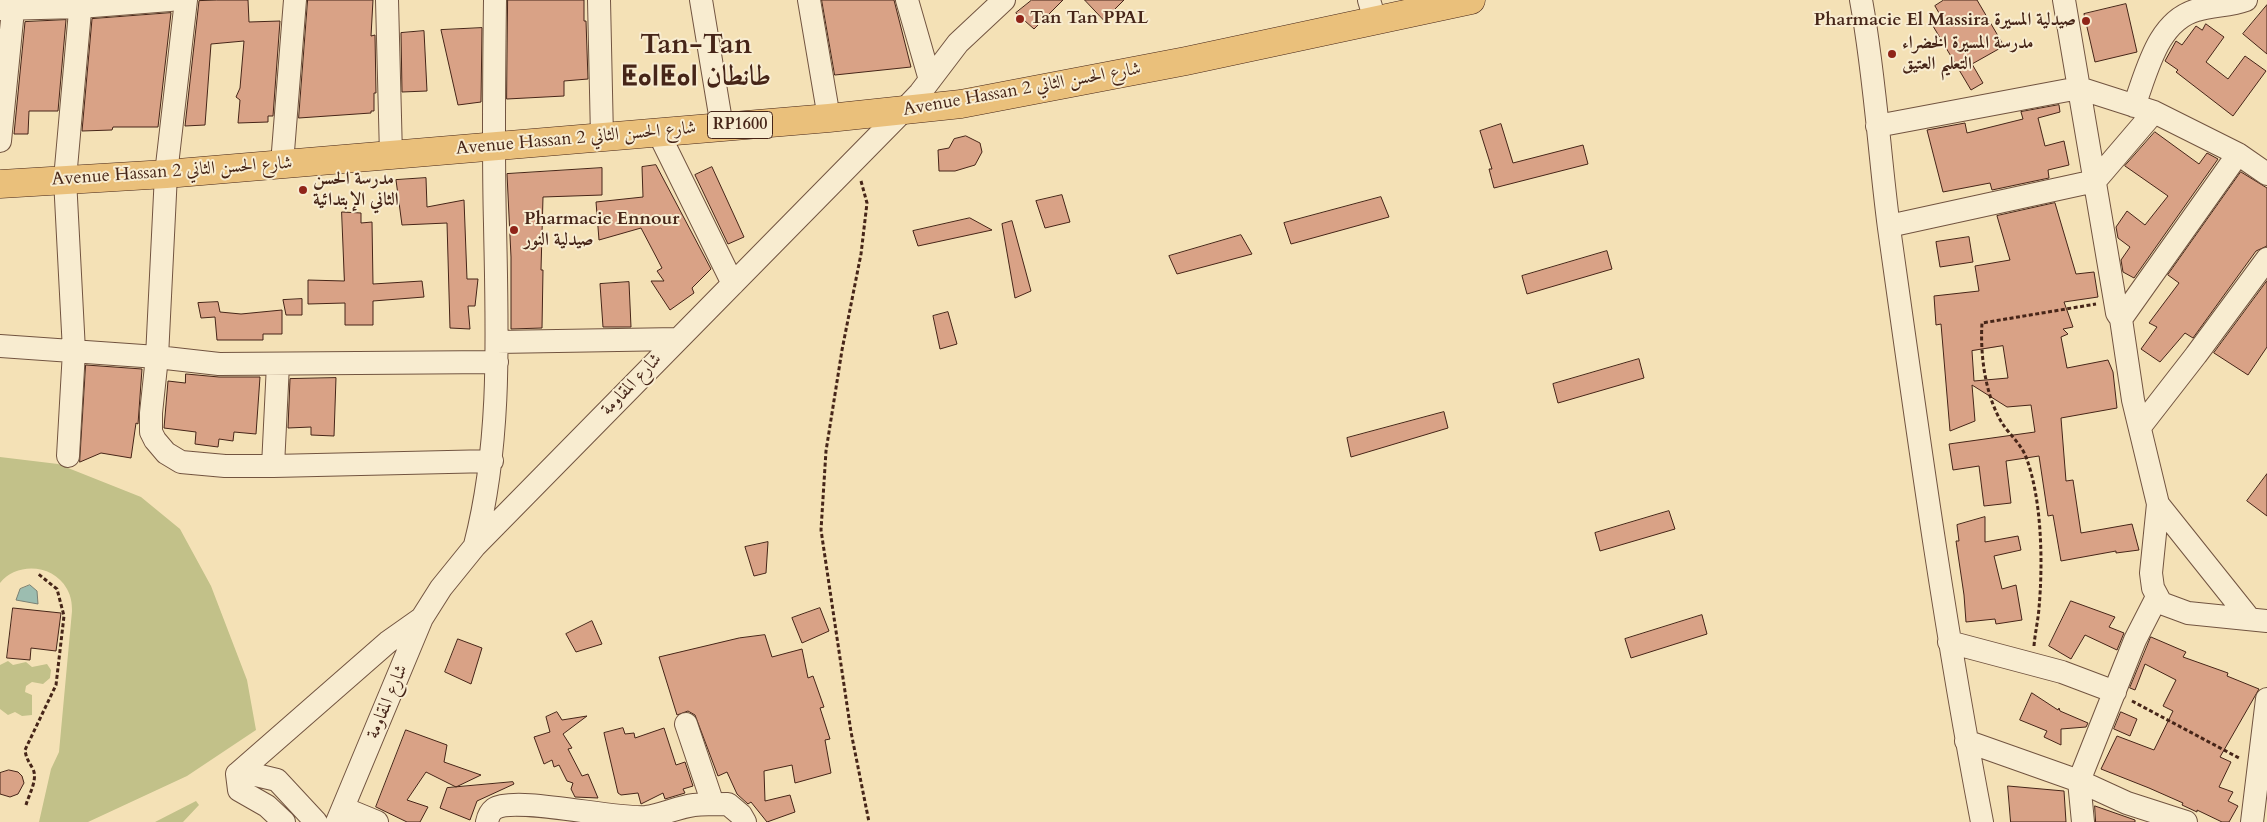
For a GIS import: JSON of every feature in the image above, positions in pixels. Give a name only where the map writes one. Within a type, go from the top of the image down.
[{"type":"main road","name":"Avenue Hassan 2 شارع الحسن الثاني","points":[[0,184],[166,174],[903,111],[1010,96],[1186,61],[1372,10],[1471,0]]},
{"type":"street","points":[[0,141],[9,6],[170,0]]},
{"type":"street","points":[[186,0],[166,174],[157,357],[151,412],[151,432],[155,440],[166,453],[181,462],[225,466],[492,461]]},
{"type":"street","points":[[282,164],[295,0]]},
{"type":"street","points":[[387,0],[391,155]]},
{"type":"street","points":[[475,546],[492,461],[497,352],[493,146],[495,0]]},
{"type":"street","points":[[599,0],[602,137]]},
{"type":"street","points":[[701,0],[722,127]]},
{"type":"street","points":[[810,0],[829,118]]},
{"type":"street","points":[[907,0],[930,80]]},
{"type":"street","name":"شارع المقاومة","points":[[340,815],[422,618],[446,581],[475,546],[903,111],[958,43],[1004,0]]},
{"type":"street","points":[[1861,0],[1889,226],[1929,512],[1949,642],[1982,822]]},
{"type":"street","points":[[2064,0],[2133,400],[2158,504],[2151,573],[2153,588],[2156,597],[2161,603],[2171,608],[2188,613],[2258,620]]},
{"type":"street","points":[[1889,226],[2095,181],[2144,109],[2155,51],[2169,28],[2185,14],[2246,0]]},
{"type":"street","points":[[68,456],[74,351],[65,179],[80,3]]},
{"type":"street","points":[[1877,126],[2079,88],[2144,109],[2238,154],[2267,174]]},
{"type":"street","points":[[658,132],[733,284]]},
{"type":"street","points":[[2119,316],[2238,154]]},
{"type":"street","points":[[2140,427],[2267,259]]},
{"type":"street","points":[[0,346],[157,357],[219,364],[278,364],[497,352],[678,339]]},
{"type":"street","points":[[273,466],[278,364]]},
{"type":"street","points":[[2158,504],[2258,620]]},
{"type":"street","points":[[2083,822],[2079,780],[2135,640],[2156,597]]},
{"type":"street","points":[[237,774],[388,642],[422,618]]},
{"type":"street","points":[[1949,642],[2032,664],[2115,692]]},
{"type":"street","points":[[2252,822],[2260,769],[2267,699]]},
{"type":"street","points":[[686,724],[713,804]]},
{"type":"street","points":[[1966,741],[2079,780],[2127,803],[2186,822]]},
{"type":"street","points":[[237,774],[239,790],[268,806],[284,822]]},
{"type":"street","points":[[237,774],[256,775],[277,780],[316,822]]},
{"type":"street","points":[[487,822],[494,809],[502,806],[528,805],[637,819],[694,805],[728,804],[737,811],[745,822]]},
{"type":"street","points":[[340,815],[377,822]]},
{"type":"path","points":[[855,160],[868,203],[861,254],[842,350],[826,451],[821,530],[851,732],[870,822]]},
{"type":"path","points":[[2032,664],[2041,582],[2040,528],[2026,456],[2002,423],[1994,408],[1990,394],[1981,345],[1982,323],[2102,302],[2119,316]]},
{"type":"path","points":[[26,805],[34,780],[33,770],[26,759],[25,750],[56,685],[64,616],[61,598],[57,589],[37,573]]},
{"type":"path","points":[[2115,692],[2260,769]]},
{"type":"shaded area","points":[[0,457],[58,464],[141,497],[180,529],[211,586],[247,680],[256,730],[187,776],[88,822],[39,822],[51,769],[59,752],[72,605],[68,592],[61,581],[44,571],[25,569],[7,576],[0,583]]},
{"type":"shaded area","points":[[30,585],[37,591],[38,604],[16,600],[20,589]]},
{"type":"shaded area","points":[[8,661],[13,665],[26,662],[32,667],[47,664],[51,670],[50,678],[43,684],[32,682],[26,686],[25,692],[32,695],[32,715],[22,716],[15,712],[8,715],[0,709],[0,665]]},
{"type":"shaded area","points":[[196,801],[199,805],[183,822],[155,822]]},
{"type":"building","points":[[248,0],[249,22],[280,21],[273,116],[268,116],[268,122],[238,123],[240,100],[236,97],[240,88],[244,41],[211,44],[205,125],[185,126],[199,1]]},
{"type":"building","points":[[308,0],[373,0],[371,36],[375,35],[376,93],[374,93],[374,111],[371,111],[371,113],[299,118]]},
{"type":"building","points":[[508,0],[584,0],[588,79],[564,81],[564,96],[507,99]]},
{"type":"building","points":[[822,0],[894,0],[911,67],[835,75]]},
{"type":"building","points":[[1032,0],[1063,0],[1034,29],[1016,13]]},
{"type":"building","points":[[1085,0],[1124,0],[1104,20]]},
{"type":"building","points":[[1944,0],[1977,0],[2004,46],[1972,64],[1983,83],[1971,90],[1933,26],[1943,20],[1935,6]]},
{"type":"building","points":[[2126,4],[2137,52],[2095,62],[2084,14]]},
{"type":"building","points":[[2267,5],[2267,54],[2243,34]]},
{"type":"building","points":[[171,13],[158,127],[113,127],[112,130],[82,131],[92,19]]},
{"type":"building","points":[[66,20],[58,111],[29,111],[28,134],[14,134],[25,22]]},
{"type":"building","points":[[2206,24],[2224,37],[2206,62],[2228,79],[2245,56],[2266,71],[2233,116],[2176,72],[2178,70],[2165,61],[2176,41],[2182,45],[2196,26],[2202,30]]},
{"type":"building","points":[[482,28],[481,102],[458,105],[441,30]]},
{"type":"building","points":[[424,31],[427,91],[402,92],[401,33]]},
{"type":"building","points":[[2059,105],[2060,112],[2038,118],[2045,146],[2064,141],[2069,165],[2048,170],[2049,178],[1992,190],[1990,183],[1943,192],[1927,130],[1965,123],[1967,133],[2023,119],[2021,112]]},
{"type":"building","points":[[1501,124],[1513,163],[1583,145],[1588,164],[1494,188],[1489,169],[1492,169],[1480,131]]},
{"type":"building","points":[[2155,132],[2199,164],[2207,153],[2218,159],[2134,278],[2123,272],[2121,260],[2130,247],[2118,238],[2116,227],[2127,211],[2145,225],[2168,196],[2125,166]]},
{"type":"building","points":[[966,136],[980,143],[982,152],[975,165],[955,171],[939,171],[938,150],[949,148],[954,139]]},
{"type":"building","points":[[656,165],[711,269],[692,288],[694,293],[670,310],[651,281],[664,281],[657,271],[662,268],[641,228],[599,240],[596,202],[643,197],[642,167]]},
{"type":"building","points":[[712,167],[744,237],[728,244],[695,175]]},
{"type":"building","points":[[602,168],[602,195],[543,197],[542,328],[511,329],[511,257],[507,174]]},
{"type":"building","points":[[2241,172],[2267,188],[2267,246],[2256,251],[2193,338],[2185,333],[2160,362],[2141,349],[2157,327],[2149,323],[2179,283],[2168,275]]},
{"type":"building","points":[[426,178],[427,207],[464,200],[467,279],[478,279],[475,306],[468,306],[470,329],[450,328],[447,223],[402,225],[396,180]]},
{"type":"building","points":[[1062,195],[1070,222],[1045,228],[1036,201]]},
{"type":"building","points":[[1381,197],[1389,217],[1291,244],[1284,223]]},
{"type":"building","points":[[2055,203],[2076,274],[2094,272],[2098,297],[2064,302],[2073,327],[2063,329],[2068,334],[2061,337],[2067,368],[2108,360],[2113,372],[2117,408],[2061,418],[2066,481],[2073,480],[2081,533],[2132,524],[2139,550],[2116,553],[2116,551],[2061,561],[2053,515],[2048,516],[2039,456],[2006,461],[2011,503],[1984,506],[1979,466],[1953,470],[1949,444],[2035,432],[2031,405],[2007,407],[1972,385],[1975,421],[1950,431],[1941,324],[1936,325],[1934,296],[1979,291],[1975,266],[2010,260],[1997,216]],"holes":[[[2003,346],[2008,378],[1974,381],[1972,351]]]},
{"type":"building","points":[[342,212],[361,213],[361,223],[372,222],[373,284],[422,281],[424,297],[373,301],[373,325],[345,325],[345,303],[308,304],[308,280],[344,281]]},
{"type":"building","points":[[970,218],[992,230],[918,246],[913,231]]},
{"type":"building","points":[[1012,221],[1031,291],[1015,298],[1002,224]]},
{"type":"building","points":[[1241,235],[1252,254],[1177,274],[1169,256]]},
{"type":"building","points":[[1969,237],[1973,262],[1940,267],[1936,242]]},
{"type":"building","points":[[1607,251],[1612,269],[1527,294],[1522,276]]},
{"type":"building","points":[[2267,281],[2267,347],[2248,375],[2214,353]]},
{"type":"building","points":[[629,282],[631,327],[603,327],[600,284]]},
{"type":"building","points":[[302,299],[302,315],[286,315],[283,300]]},
{"type":"building","points":[[218,302],[220,312],[241,314],[282,310],[282,334],[263,334],[263,340],[217,340],[215,317],[201,318],[198,303]]},
{"type":"building","points":[[948,312],[957,344],[940,349],[933,316]]},
{"type":"building","points":[[1639,359],[1644,378],[1558,403],[1553,384]]},
{"type":"building","points":[[86,365],[142,369],[138,424],[136,423],[131,458],[101,453],[80,462]]},
{"type":"building","points":[[186,374],[219,377],[260,377],[256,434],[234,432],[233,441],[219,439],[218,447],[195,444],[196,432],[164,428],[168,381],[185,383]]},
{"type":"building","points":[[336,378],[334,436],[311,435],[311,427],[288,428],[290,379]]},
{"type":"building","points":[[1444,412],[1448,428],[1351,457],[1347,438]]},
{"type":"building","points":[[2267,474],[2267,516],[2247,501]]},
{"type":"building","points":[[1669,511],[1675,529],[1600,551],[1595,533]]},
{"type":"building","points":[[1985,517],[1985,542],[2018,536],[2021,550],[1994,556],[2002,589],[2016,585],[2022,620],[1996,624],[1995,619],[1966,622],[1956,541],[1959,541],[1957,525]]},
{"type":"building","points":[[768,542],[766,573],[754,576],[745,547]]},
{"type":"building","points":[[2071,601],[2115,617],[2109,627],[2124,633],[2117,650],[2085,635],[2071,659],[2049,646]]},
{"type":"building","points":[[13,608],[61,613],[56,651],[31,648],[30,660],[7,658]]},
{"type":"building","points":[[820,608],[829,631],[802,643],[792,618]]},
{"type":"building","points":[[1702,615],[1707,634],[1631,658],[1625,639]]},
{"type":"building","points":[[592,621],[602,644],[576,652],[566,634]]},
{"type":"building","points":[[765,635],[772,657],[802,649],[808,678],[813,676],[824,707],[820,708],[830,739],[825,740],[831,773],[795,783],[792,765],[764,771],[765,801],[790,795],[795,812],[767,822],[751,802],[748,804],[737,794],[727,772],[718,776],[695,715],[688,711],[677,715],[659,657],[739,638]]},
{"type":"building","points":[[2151,637],[2186,652],[2183,657],[2228,673],[2227,676],[2259,689],[2220,757],[2231,762],[2219,787],[2233,792],[2228,801],[2238,806],[2229,822],[2222,822],[2197,810],[2197,812],[2182,805],[2183,803],[2101,769],[2117,736],[2154,750],[2173,711],[2163,706],[2176,680],[2145,664],[2135,690],[2130,688]]},
{"type":"building","points":[[458,639],[482,648],[471,684],[445,672]]},
{"type":"building","points":[[2032,693],[2058,710],[2059,708],[2060,711],[2088,723],[2086,727],[2061,729],[2061,745],[2044,737],[2047,731],[2020,720]]},
{"type":"building","points":[[557,712],[562,720],[587,716],[563,734],[572,748],[568,749],[582,776],[588,774],[598,798],[575,797],[571,789],[573,783],[567,781],[559,765],[554,767],[552,760],[544,764],[534,737],[550,732],[546,717]]},
{"type":"building","points":[[2121,712],[2137,719],[2130,736],[2114,729]]},
{"type":"building","points":[[623,728],[625,734],[634,733],[635,738],[664,728],[676,765],[685,762],[693,786],[683,789],[685,793],[665,799],[663,793],[641,804],[638,793],[621,795],[618,793],[604,733]]},
{"type":"building","points":[[406,730],[447,745],[444,762],[481,775],[456,787],[426,772],[407,800],[428,807],[420,822],[407,822],[376,807]]},
{"type":"building","points":[[9,770],[18,772],[22,776],[24,783],[18,794],[10,797],[0,794],[0,773]]},
{"type":"building","points":[[513,782],[514,784],[477,801],[470,820],[440,808],[447,788]]},
{"type":"building","points":[[2008,786],[2064,791],[2066,822],[2011,822]]},
{"type":"building","points":[[2095,806],[2135,820],[2135,822],[2096,822]]},
{"type":"place","name":"Tan Tan PPAL","points":[[1020,19]]},
{"type":"place","name":"Pharmacie El Massira صيدلية المسيرة","points":[[2086,21]]},
{"type":"place","name":"مدرسة المسيرة الخضراء التعليم العتيق","points":[[1892,54]]},
{"type":"place","name":"مدرسة الحسن الثاني الإبتدائية","points":[[303,190]]},
{"type":"place","name":"Pharmacie Ennour صيدلية النور","points":[[514,230]]},
{"type":"district","name":"Tan-Tan ⵟⴰⵏⵟⴰⵏ طانطان","points":[[696,63]]}]
